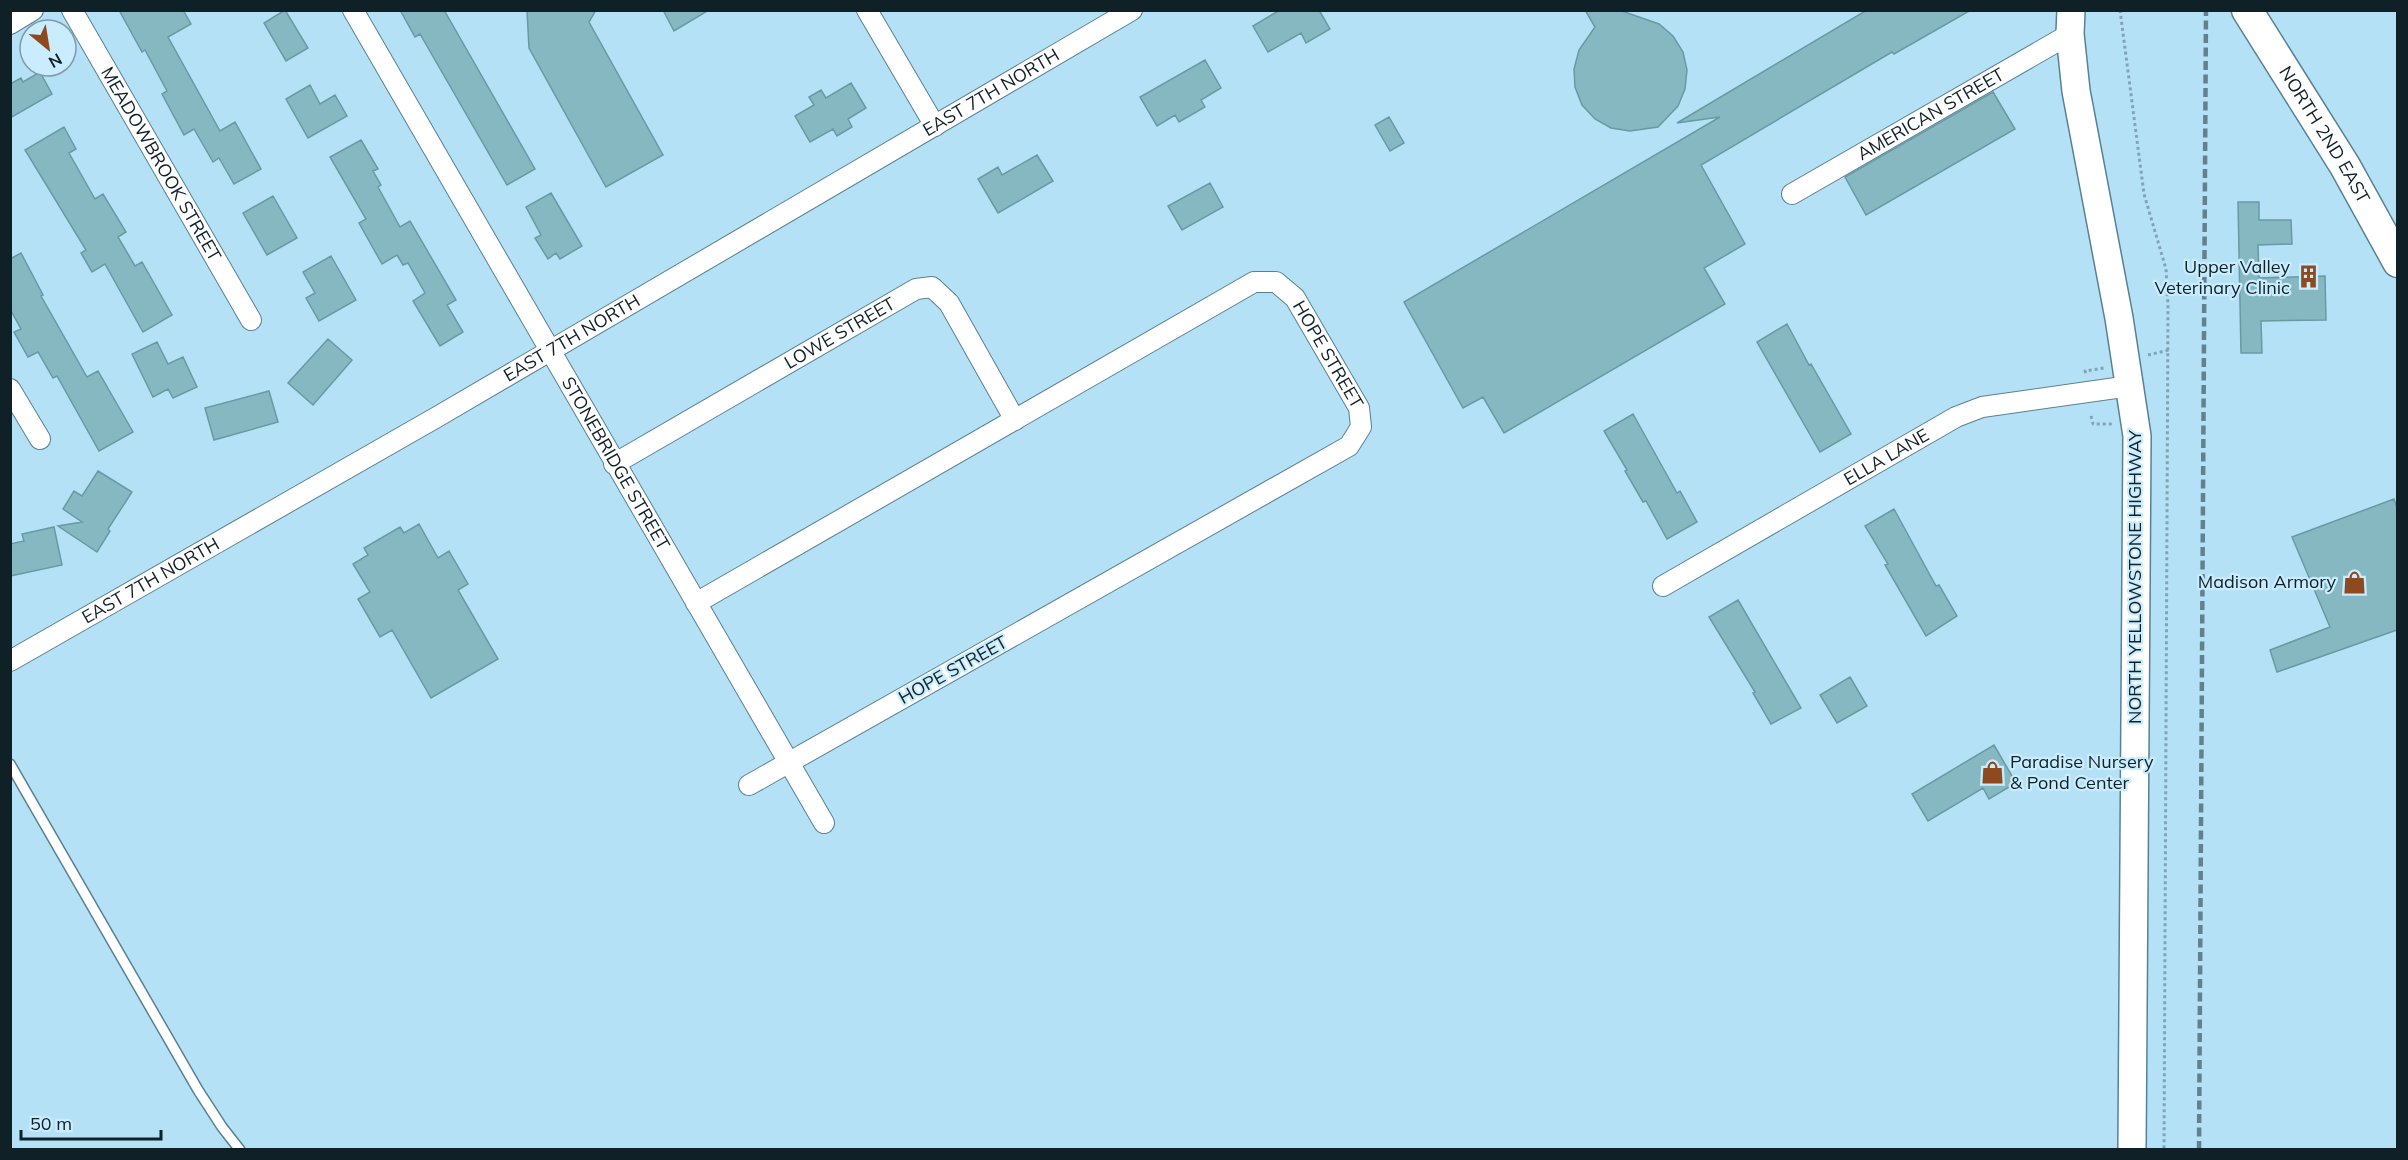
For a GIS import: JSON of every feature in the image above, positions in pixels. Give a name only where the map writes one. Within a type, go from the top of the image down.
[{"type":"main road","name":"NORTH 2ND EAST","points":[[2247,10],[2345,166],[2397,262]]},
{"type":"main road","name":"NORTH YELLOWSTONE HIGHWAY","points":[[2071,22],[2076,91],[2119,318],[2137,436],[2132,1149]]},
{"type":"street","points":[[10,24],[33,10]]},
{"type":"street","name":"MEADOWBROOK STREET","points":[[72,10],[251,320]]},
{"type":"street","name":"STONEBRIDGE STREET","points":[[353,10],[549,352],[824,823]]},
{"type":"street","points":[[867,10],[935,126]]},
{"type":"street","name":"EAST 7TH NORTH","points":[[10,661],[549,352],[1132,10]]},
{"type":"street","name":"AMERICAN STREET","points":[[1792,194],[2071,22]]},
{"type":"street","name":"HOPE STREET","points":[[696,603],[1254,282],[1276,282],[1295,298],[1359,408],[1361,427],[1349,446],[749,785]]},
{"type":"street","name":"LOWE STREET","points":[[614,464],[916,290],[932,287],[949,303],[1015,420]]},
{"type":"street","name":"ELLA LANE","points":[[1663,586],[1956,417],[1982,407],[2130,386]]},
{"type":"street","points":[[10,389],[40,439]]},
{"type":"lane","points":[[10,764],[198,1090],[222,1127],[240,1149]]},
{"type":"path","points":[[2143,356],[2169,350]]},
{"type":"path","points":[[2085,371],[2106,367]]},
{"type":"path","points":[[2091,416],[2093,424],[2114,424]]},
{"type":"building","points":[[119,10],[183,10],[191,24],[168,37],[220,131],[235,122],[261,169],[234,184],[219,158],[213,162],[194,129],[184,135],[162,94],[167,91],[145,50],[142,52]]},
{"type":"building","points":[[285,10],[308,48],[286,61],[264,23]]},
{"type":"building","points":[[400,10],[444,10],[535,169],[507,185],[420,34],[415,37]]},
{"type":"building","points":[[527,10],[596,10],[589,22],[663,155],[606,187],[529,48]]},
{"type":"building","points":[[663,10],[709,10],[674,31]]},
{"type":"building","points":[[1280,10],[1319,10],[1330,29],[1306,43],[1301,33],[1268,52],[1253,26]]},
{"type":"building","points":[[1585,10],[1619,10],[1659,24],[1673,36],[1683,52],[1687,70],[1685,89],[1678,106],[1658,127],[1630,131],[1611,128],[1595,119],[1582,105],[1575,87],[1574,69],[1579,50],[1595,27]]},
{"type":"building","points":[[1867,10],[1971,10],[1894,54],[1892,52],[1701,165],[1745,244],[1704,268],[1725,304],[1504,433],[1483,397],[1463,408],[1404,302],[1720,117],[1677,123]]},
{"type":"building","points":[[1205,60],[1221,88],[1201,100],[1205,107],[1179,122],[1175,115],[1157,126],[1140,97]]},
{"type":"building","points":[[21,78],[23,82],[30,78],[43,78],[52,94],[10,118],[10,84]]},
{"type":"building","points":[[851,83],[866,108],[848,119],[852,127],[837,136],[833,129],[810,142],[795,116],[814,105],[809,97],[821,90],[826,98]]},
{"type":"building","points":[[310,85],[320,104],[335,95],[347,116],[308,138],[286,99]]},
{"type":"building","points":[[1993,92],[2015,129],[1866,215],[1845,177]]},
{"type":"building","points":[[1389,117],[1404,143],[1390,151],[1375,125]]},
{"type":"building","points":[[64,127],[76,149],[69,153],[95,199],[103,194],[126,232],[118,237],[135,266],[142,262],[172,315],[143,332],[105,264],[92,272],[81,253],[86,250],[25,150]]},
{"type":"building","points":[[361,140],[378,169],[373,171],[381,185],[378,187],[400,227],[410,221],[456,300],[447,305],[463,332],[440,346],[413,301],[425,293],[408,263],[403,265],[397,255],[382,264],[359,223],[366,219],[330,157]]},
{"type":"building","points":[[1037,155],[1053,181],[998,213],[978,179],[998,167],[1002,175]]},
{"type":"building","points":[[1210,183],[1223,207],[1182,230],[1168,206]]},
{"type":"building","points":[[551,193],[582,246],[560,259],[556,253],[548,259],[535,238],[541,235],[526,207]]},
{"type":"building","points":[[273,196],[297,238],[267,255],[243,213]]},
{"type":"building","name":"Upper Valley Veterinary Clinic","points":[[2238,202],[2259,202],[2259,220],[2291,220],[2292,244],[2258,245],[2259,278],[2325,276],[2326,320],[2261,321],[2262,353],[2241,353]]},
{"type":"building","points":[[21,253],[43,295],[41,296],[87,377],[98,371],[133,432],[99,451],[57,376],[53,378],[38,352],[28,357],[14,332],[21,329],[10,309],[10,259]]},
{"type":"building","points":[[331,256],[356,300],[319,321],[306,298],[315,293],[303,272]]},
{"type":"building","points":[[1787,324],[1851,434],[1820,452],[1757,342]]},
{"type":"building","points":[[328,339],[352,360],[313,405],[288,383]]},
{"type":"building","points":[[157,342],[168,364],[183,357],[197,387],[173,398],[168,389],[153,397],[132,354]]},
{"type":"building","points":[[269,391],[278,422],[214,440],[205,408]]},
{"type":"building","points":[[1633,414],[1677,493],[1680,491],[1697,522],[1667,539],[1646,501],[1643,502],[1604,431]]},
{"type":"building","points":[[98,471],[132,492],[108,529],[110,531],[97,552],[58,526],[82,522],[63,509],[74,491],[82,496]]},
{"type":"building","name":"Madison Armory","points":[[2394,499],[2397,508],[2397,630],[2277,672],[2270,650],[2330,627],[2292,537]]},
{"type":"building","points":[[1894,509],[1936,586],[1939,585],[1957,616],[1926,636],[1865,526]]},
{"type":"building","points":[[419,524],[438,558],[449,551],[468,584],[458,590],[498,659],[431,698],[392,630],[380,637],[358,599],[370,592],[353,564],[368,555],[364,548],[400,527],[404,533]]},
{"type":"building","points":[[54,527],[62,565],[10,576],[10,544],[24,541],[22,534]]},
{"type":"building","points":[[1738,600],[1801,708],[1771,724],[1753,693],[1755,692],[1709,617]]},
{"type":"building","points":[[1850,677],[1867,706],[1837,723],[1820,695]]},
{"type":"building","points":[[1994,745],[2016,783],[1989,799],[1983,788],[1928,821],[1912,794]]},
{"type":"railway","points":[[2199,1150],[2206,10]]},
{"type":"place","name":"Upper Valley Veterinary Clinic","points":[[2308,277]]},
{"type":"place","name":"Madison Armory","points":[[2354,582]]},
{"type":"place","name":"Paradise Nursery & Pond Center","points":[[1992,772]]}]
